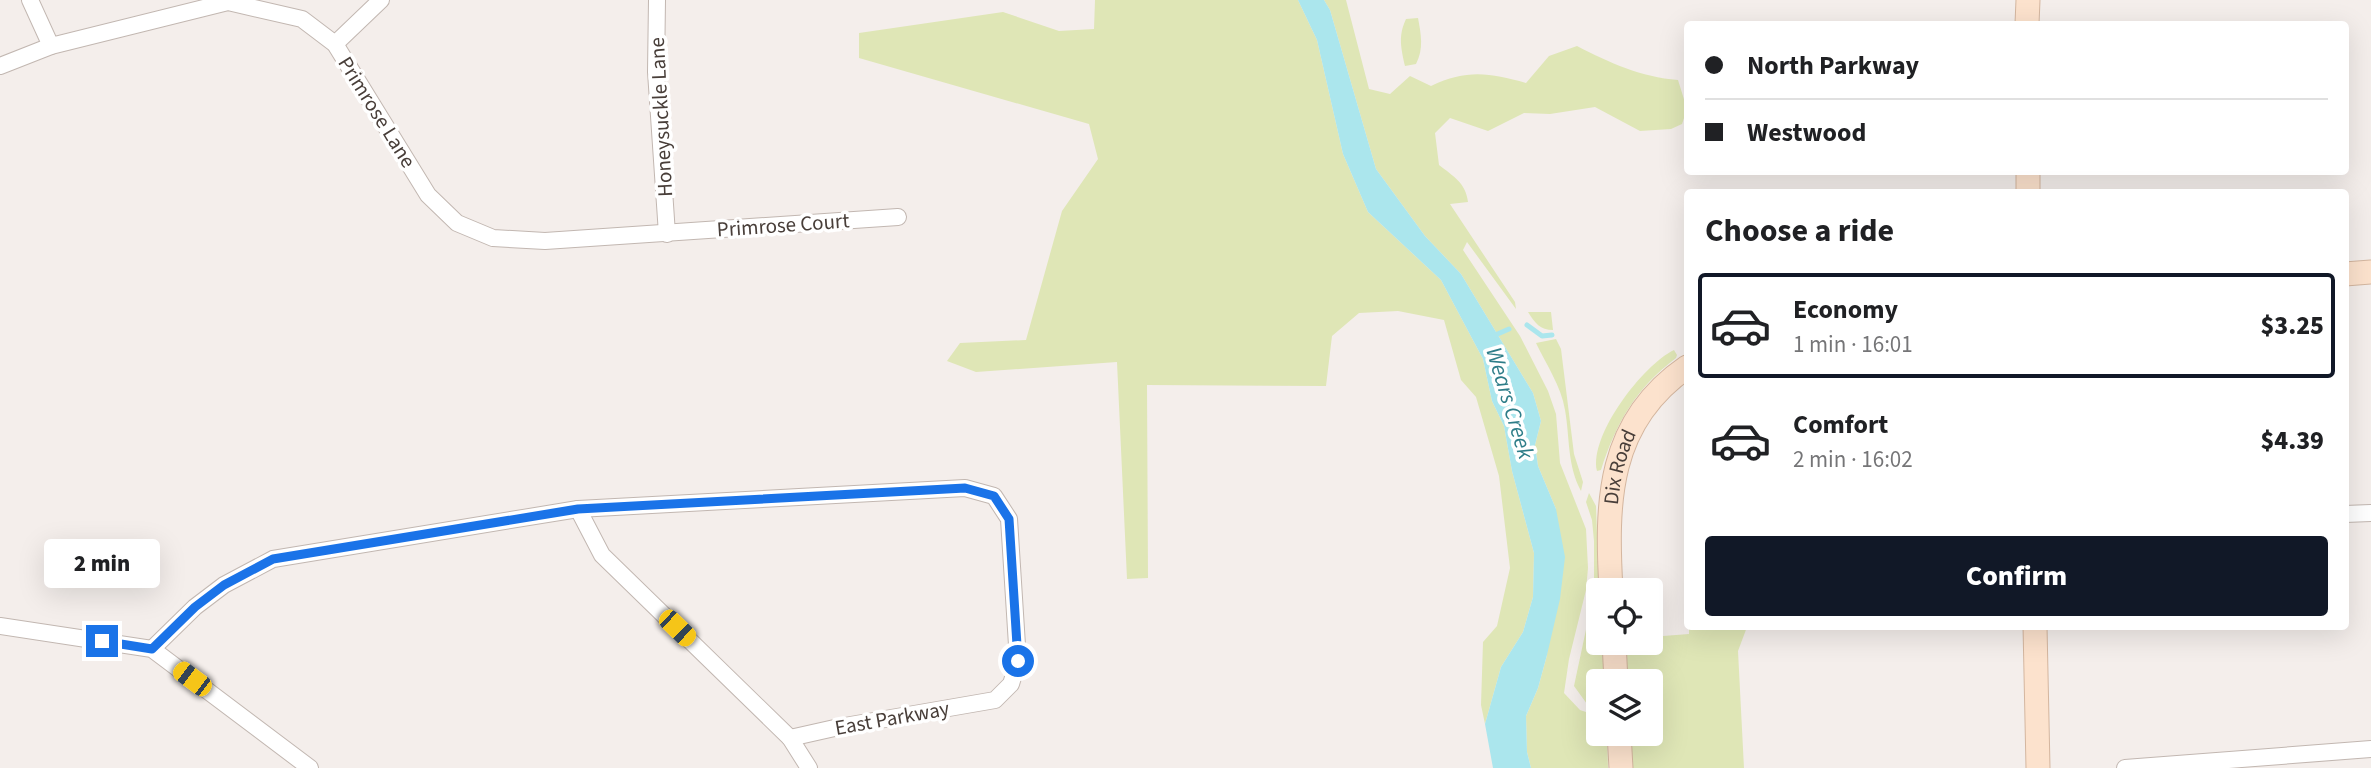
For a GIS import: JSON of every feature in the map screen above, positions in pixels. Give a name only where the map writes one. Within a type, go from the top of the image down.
[{"type":"main road","points":[[2027,21],[2028,0]]},
{"type":"main road","points":[[2349,274],[2371,272]]},
{"type":"main road","name":"Dix Road","points":[[1611,578],[1608,512],[1616,466],[1643,409],[1655,394],[1684,370]]},
{"type":"main road","points":[[2035,630],[2038,768]]},
{"type":"street","points":[[30,0],[51,46]]},
{"type":"street","points":[[335,44],[381,0]]},
{"type":"street","name":"Honeysuckle Lane","points":[[657,0],[656,72],[667,234]]},
{"type":"street","name":"Primrose Lane","points":[[0,66],[51,46],[228,2],[302,19],[335,44],[428,195],[457,223],[493,238],[545,241],[667,234]]},
{"type":"street","name":"Primrose Court","points":[[667,234],[898,217]]},
{"type":"street","name":"East Parkway","points":[[578,509],[965,488],[994,496],[1009,519],[1018,661],[1011,684],[995,700],[790,738]]},
{"type":"street","points":[[152,649],[195,607],[224,585],[273,559],[578,509],[602,555],[790,738],[809,768]]},
{"type":"street","points":[[2349,514],[2371,513]]},
{"type":"street","points":[[0,626],[152,649],[310,768]]},
{"type":"street","points":[[2124,768],[2371,749]]},
{"type":"green space","points":[[1095,0],[1298,0],[1317,40],[1343,154],[1368,212],[1441,280],[1483,359],[1492,401],[1504,426],[1512,471],[1534,553],[1533,597],[1523,632],[1501,667],[1485,724],[1481,705],[1483,642],[1497,626],[1510,568],[1499,476],[1476,397],[1461,380],[1444,320],[1398,311],[1359,313],[1332,336],[1326,386],[1147,385],[1148,578],[1127,579],[1117,362],[976,372],[947,361],[960,343],[1026,340],[1062,211],[1098,159],[1089,124],[859,58],[859,33],[1003,12],[1059,31],[1094,29]]},
{"type":"green space","points":[[1324,0],[1346,0],[1369,89],[1390,94],[1410,76],[1431,86],[1456,77],[1478,74],[1526,83],[1549,56],[1577,46],[1626,68],[1651,76],[1678,80],[1684,99],[1684,118],[1682,124],[1671,129],[1640,131],[1595,107],[1550,114],[1524,113],[1488,131],[1450,118],[1435,133],[1439,165],[1458,181],[1467,195],[1468,202],[1450,204],[1515,302],[1516,309],[1467,242],[1463,250],[1520,336],[1548,391],[1556,414],[1560,463],[1586,529],[1588,568],[1586,590],[1569,659],[1564,693],[1580,710],[1586,712],[1586,746],[1607,746],[1608,768],[1531,768],[1527,752],[1526,716],[1538,688],[1547,655],[1556,509],[1538,466],[1535,445],[1541,421],[1533,393],[1461,274],[1425,236],[1376,169],[1330,10]]},
{"type":"green space","points":[[1418,18],[1420,53],[1416,64],[1405,66],[1401,48],[1402,31],[1406,19]]},
{"type":"green space","points":[[1528,312],[1551,312],[1553,330],[1538,325]]},
{"type":"green space","points":[[1556,339],[1561,349],[1574,454],[1583,482],[1581,491],[1571,461],[1563,401],[1536,343]]},
{"type":"green space","points":[[1674,350],[1676,358],[1662,369],[1629,408],[1613,437],[1601,470],[1597,471],[1601,439],[1621,403],[1648,370]]},
{"type":"green space","points":[[1589,493],[1596,506],[1599,578],[1594,578],[1592,520],[1586,502]]},
{"type":"green space","points":[[1586,630],[1586,655],[1603,655],[1603,669],[1586,669],[1586,703],[1574,686]]},
{"type":"green space","points":[[1689,630],[1746,630],[1738,651],[1744,768],[1632,768],[1631,746],[1663,746],[1663,669],[1626,669],[1626,655],[1663,655],[1663,636],[1689,634]]},
{"type":"water","name":"Wears Creek","points":[[1298,0],[1324,0],[1330,10],[1376,169],[1425,236],[1461,274],[1533,393],[1541,421],[1535,445],[1538,466],[1556,509],[1565,557],[1560,599],[1547,655],[1538,688],[1526,716],[1527,752],[1531,768],[1493,768],[1485,724],[1501,667],[1523,632],[1533,597],[1534,553],[1512,471],[1504,426],[1492,401],[1483,359],[1441,280],[1368,212],[1343,154],[1317,40]]},
{"type":"waterway","points":[[1527,325],[1542,336],[1552,335]]},
{"type":"waterway","name":"Wears Creek","points":[[1493,336],[1509,329]]},
{"type":"route","points":[[102,641],[152,649],[195,607],[224,585],[273,559],[578,509],[965,488],[994,496],[1009,519],[1018,661]]}]
